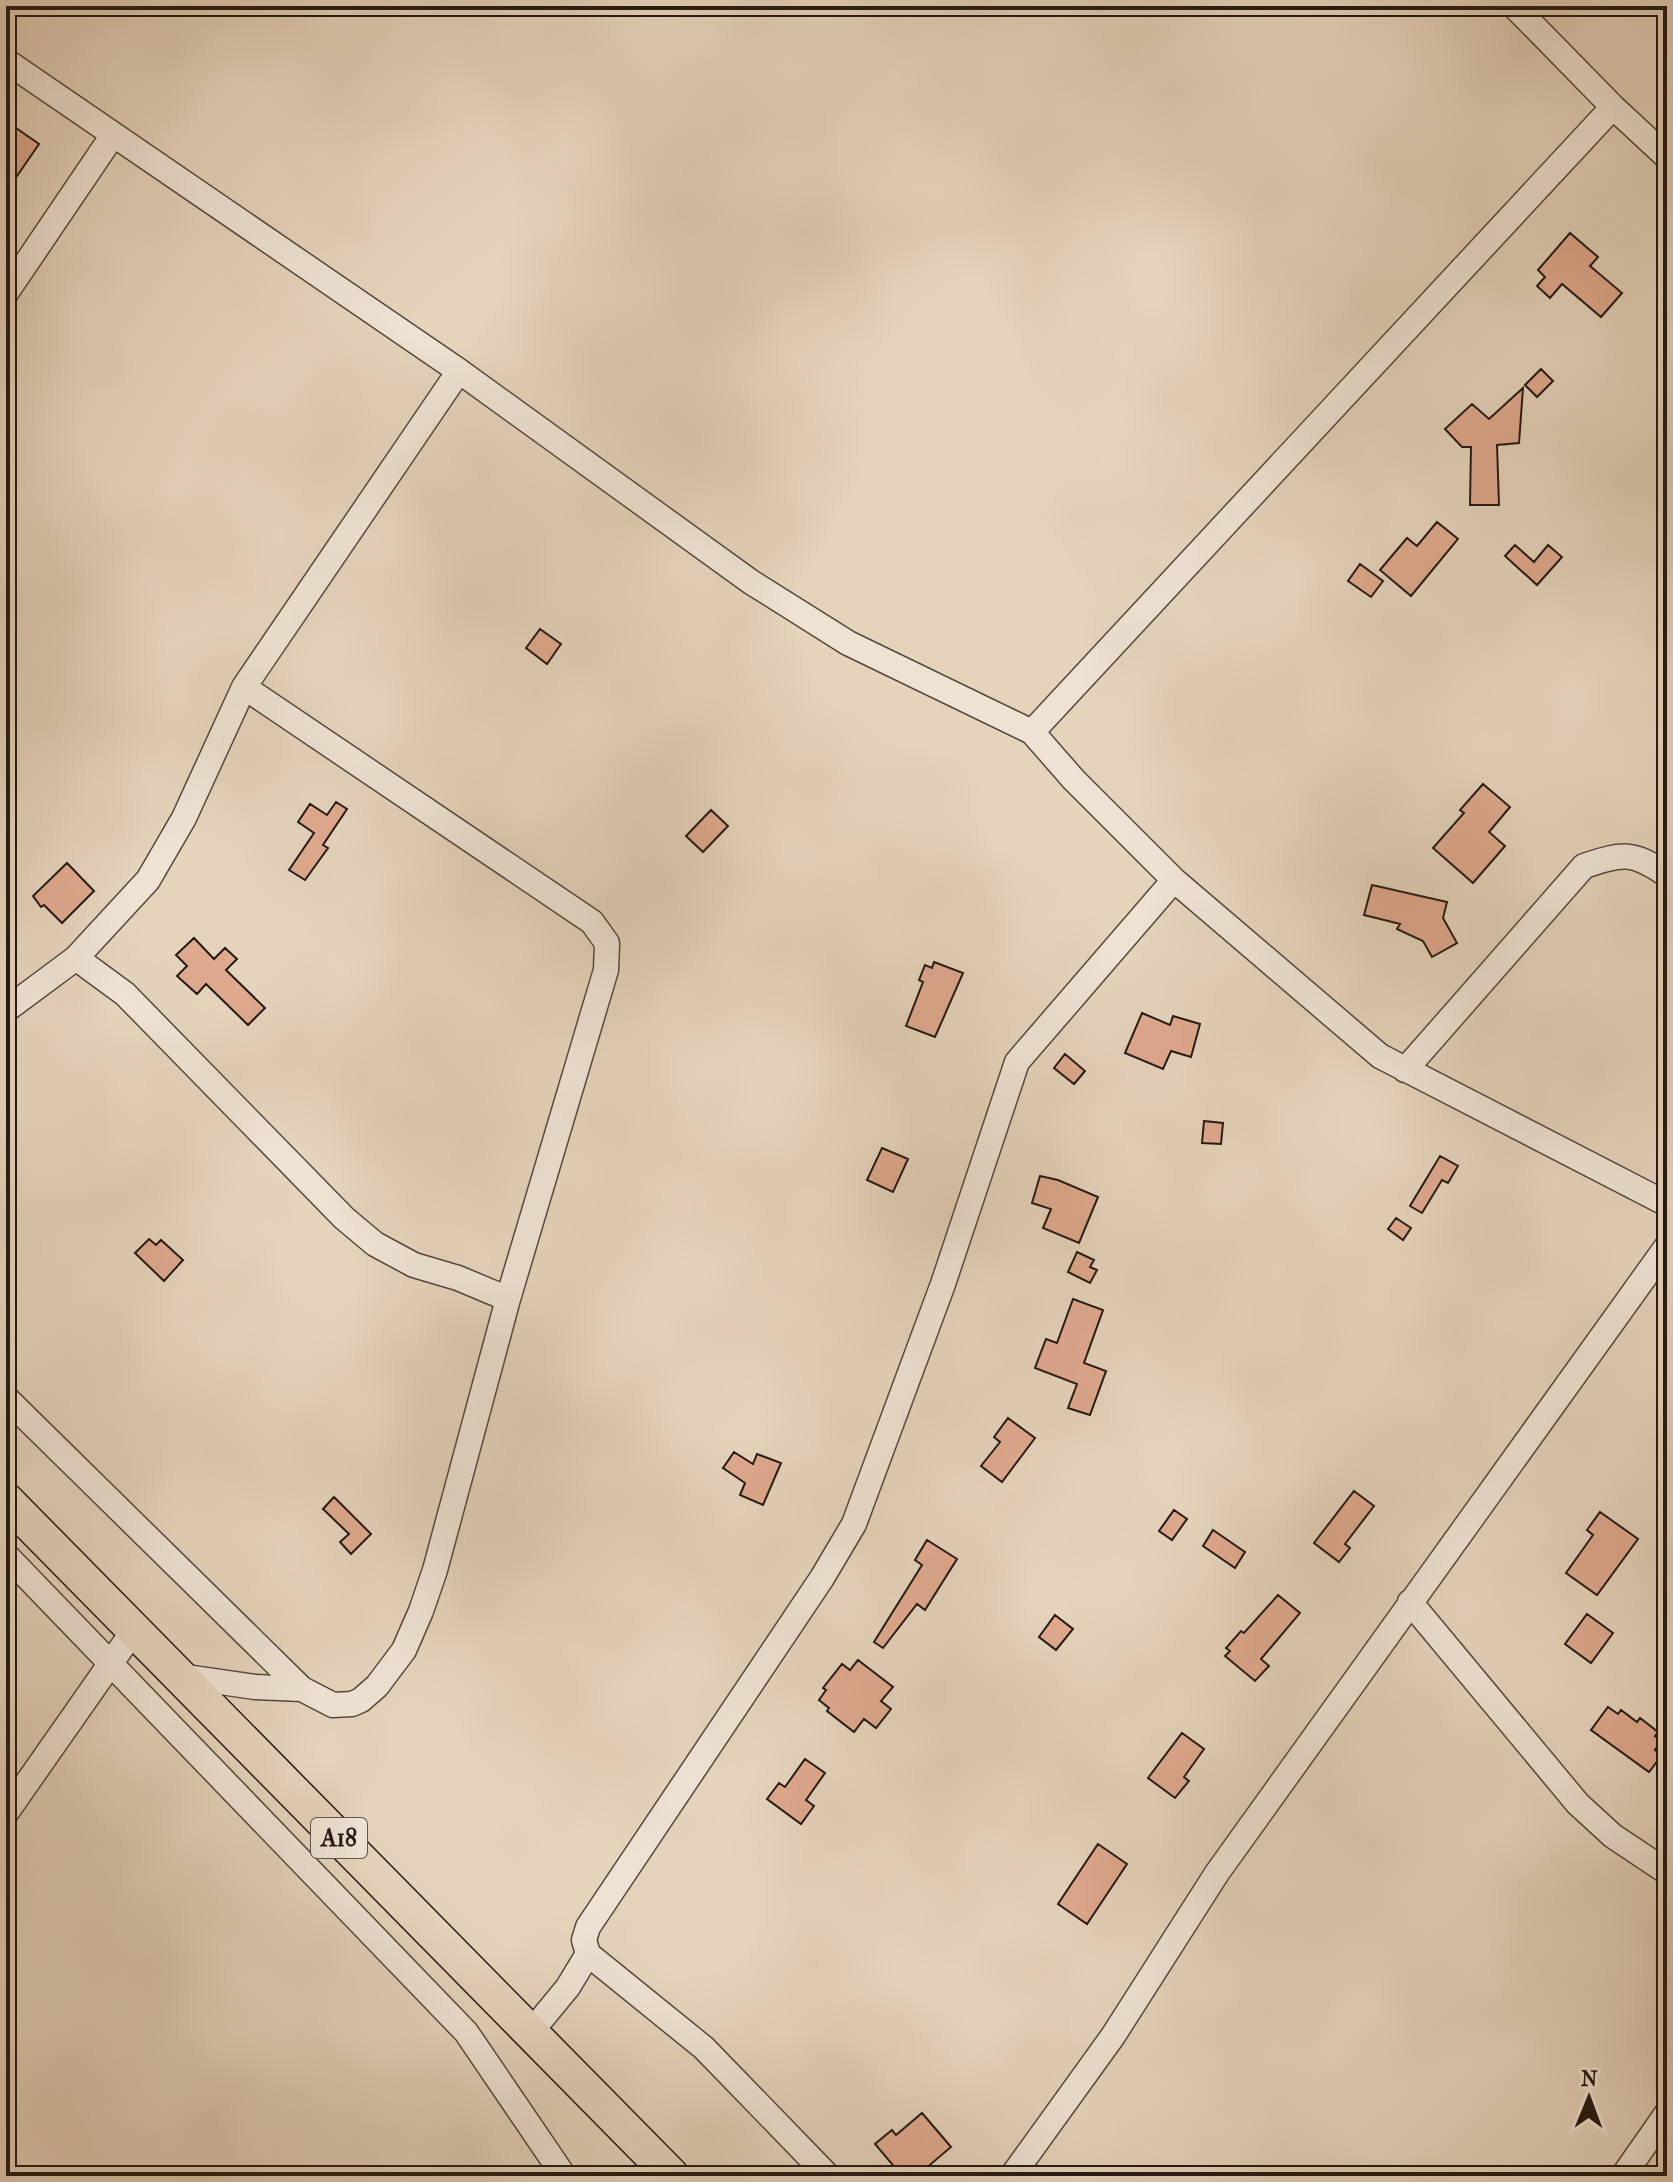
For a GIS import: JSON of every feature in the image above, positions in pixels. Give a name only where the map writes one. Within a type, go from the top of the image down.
[{"type":"highway","name":"A18","points":[[6,1500],[672,2176]]},
{"type":"street","points":[[1514,6],[1667,157]]},
{"type":"street","points":[[6,61],[459,371],[751,582],[848,643],[1032,732],[1074,780],[1174,880],[1380,1056],[1667,1204]]},
{"type":"street","points":[[1032,732],[1613,107]]},
{"type":"street","points":[[6,293],[113,135]]},
{"type":"street","points":[[6,1010],[76,958],[148,880],[184,818],[244,687],[459,371]]},
{"type":"street","points":[[6,1398],[302,1689],[326,1703],[352,1704],[377,1686],[404,1650],[435,1570],[508,1299],[606,970],[607,943],[592,922],[244,687]]},
{"type":"street","points":[[1405,1070],[1584,866],[1610,858],[1641,857],[1667,875]]},
{"type":"street","points":[[828,2176],[704,2048],[588,1954],[584,1940],[588,1927],[815,1589],[854,1524],[943,1284],[1017,1062],[1174,880]]},
{"type":"street","points":[[76,958],[125,994],[344,1218],[375,1244],[414,1265],[458,1278],[508,1299]]},
{"type":"street","points":[[1012,2176],[1113,2036],[1217,1873],[1667,1246]]},
{"type":"street","points":[[6,1555],[466,2032],[564,2176]]},
{"type":"street","points":[[1410,1602],[1578,1804],[1613,1836],[1667,1872]]},
{"type":"street","points":[[6,1813],[134,1630]]},
{"type":"street","points":[[179,1676],[255,1687],[302,1689]]},
{"type":"street","points":[[531,2032],[568,1987],[588,1954]]},
{"type":"street","points":[[1623,2176],[1667,2113]]},
{"type":"building","points":[[6,121],[39,144],[6,192]]},
{"type":"building","points":[[1570,233],[1598,257],[1590,266],[1622,293],[1601,317],[1562,284],[1550,298],[1537,286],[1545,277],[1538,270]]},
{"type":"building","points":[[1541,369],[1553,381],[1537,397],[1525,385]]},
{"type":"building","points":[[1523,388],[1519,443],[1497,445],[1499,505],[1470,505],[1471,447],[1462,447],[1445,429],[1472,404],[1489,419]]},
{"type":"building","points":[[1437,522],[1458,539],[1411,596],[1380,570],[1407,538],[1417,546]]},
{"type":"building","points":[[1515,545],[1534,562],[1548,545],[1562,557],[1537,585],[1505,556]]},
{"type":"building","points":[[1360,564],[1383,581],[1371,597],[1348,581]]},
{"type":"building","points":[[540,629],[561,644],[547,664],[526,648]]},
{"type":"building","points":[[1483,784],[1510,807],[1489,832],[1505,846],[1473,883],[1433,848],[1464,813],[1460,810]]},
{"type":"building","points":[[336,802],[347,809],[323,845],[328,848],[305,880],[289,870],[314,833],[298,822],[310,804],[327,815]]},
{"type":"building","points":[[711,810],[728,826],[703,852],[686,836]]},
{"type":"building","points":[[67,863],[94,891],[62,923],[44,905],[41,907],[33,896]]},
{"type":"building","points":[[1372,885],[1447,902],[1443,918],[1457,943],[1432,957],[1423,941],[1397,929],[1400,924],[1364,915]]},
{"type":"building","points":[[194,938],[214,959],[225,948],[237,959],[226,970],[265,1008],[248,1025],[206,984],[197,994],[177,976],[187,966],[176,955]]},
{"type":"building","points":[[934,962],[963,973],[935,1037],[906,1026],[923,982],[919,980],[925,965],[932,968]]},
{"type":"building","points":[[1142,1013],[1170,1025],[1173,1016],[1200,1024],[1191,1057],[1171,1051],[1163,1069],[1125,1053]]},
{"type":"building","points":[[1065,1054],[1085,1071],[1074,1084],[1054,1068]]},
{"type":"building","points":[[1204,1121],[1223,1123],[1221,1144],[1202,1143]]},
{"type":"building","points":[[882,1148],[908,1159],[893,1192],[867,1180]]},
{"type":"building","points":[[1440,1156],[1458,1166],[1448,1183],[1442,1180],[1422,1213],[1410,1206]]},
{"type":"building","points":[[1040,1176],[1098,1197],[1079,1243],[1043,1228],[1051,1209],[1032,1203]]},
{"type":"building","points":[[1396,1218],[1411,1228],[1403,1240],[1388,1229]]},
{"type":"building","points":[[149,1239],[156,1245],[161,1240],[183,1260],[164,1281],[135,1253]]},
{"type":"building","points":[[1077,1252],[1094,1260],[1090,1267],[1097,1270],[1090,1283],[1068,1272]]},
{"type":"building","points":[[1073,1299],[1103,1310],[1084,1363],[1106,1371],[1090,1415],[1068,1408],[1077,1384],[1035,1368],[1046,1339],[1057,1343]]},
{"type":"building","points":[[1008,1418],[1035,1438],[1002,1482],[981,1466],[1000,1442],[994,1437]]},
{"type":"building","points":[[734,1452],[753,1464],[757,1454],[781,1463],[763,1505],[740,1495],[745,1483],[723,1468]]},
{"type":"building","points":[[1354,1491],[1374,1506],[1345,1544],[1350,1548],[1339,1562],[1314,1543]]},
{"type":"building","points":[[334,1497],[371,1534],[351,1554],[340,1542],[349,1534],[323,1509]]},
{"type":"building","points":[[1174,1510],[1187,1519],[1172,1540],[1159,1531]]},
{"type":"building","points":[[1600,1512],[1638,1539],[1597,1595],[1566,1573],[1593,1535],[1587,1530]]},
{"type":"building","points":[[1213,1530],[1245,1552],[1235,1568],[1203,1546]]},
{"type":"building","points":[[927,1540],[957,1559],[925,1610],[917,1604],[883,1648],[874,1642],[922,1565],[915,1560]]},
{"type":"building","points":[[1278,1595],[1300,1613],[1261,1659],[1269,1666],[1255,1681],[1225,1656],[1230,1651],[1226,1648]]},
{"type":"building","points":[[1587,1614],[1613,1633],[1591,1663],[1565,1644]]},
{"type":"building","points":[[1055,1615],[1073,1629],[1056,1650],[1039,1637]]},
{"type":"building","points":[[858,1660],[893,1687],[881,1701],[891,1709],[876,1728],[864,1719],[854,1732],[827,1711],[829,1708],[819,1700],[826,1690],[823,1688],[842,1664],[850,1670]]},
{"type":"building","points":[[1608,1707],[1618,1714],[1621,1710],[1637,1722],[1640,1718],[1658,1732],[1655,1736],[1661,1741],[1655,1750],[1662,1755],[1649,1772],[1591,1730]]},
{"type":"building","points":[[1182,1733],[1204,1749],[1184,1777],[1189,1781],[1175,1798],[1148,1778]]},
{"type":"building","points":[[805,1759],[825,1773],[806,1800],[814,1806],[801,1824],[767,1799],[779,1783],[785,1787]]},
{"type":"building","points":[[1098,1844],[1127,1864],[1087,1924],[1058,1904]]},
{"type":"building","points":[[922,2113],[951,2147],[925,2169],[931,2176],[902,2176],[875,2144],[892,2130],[896,2135]]}]
